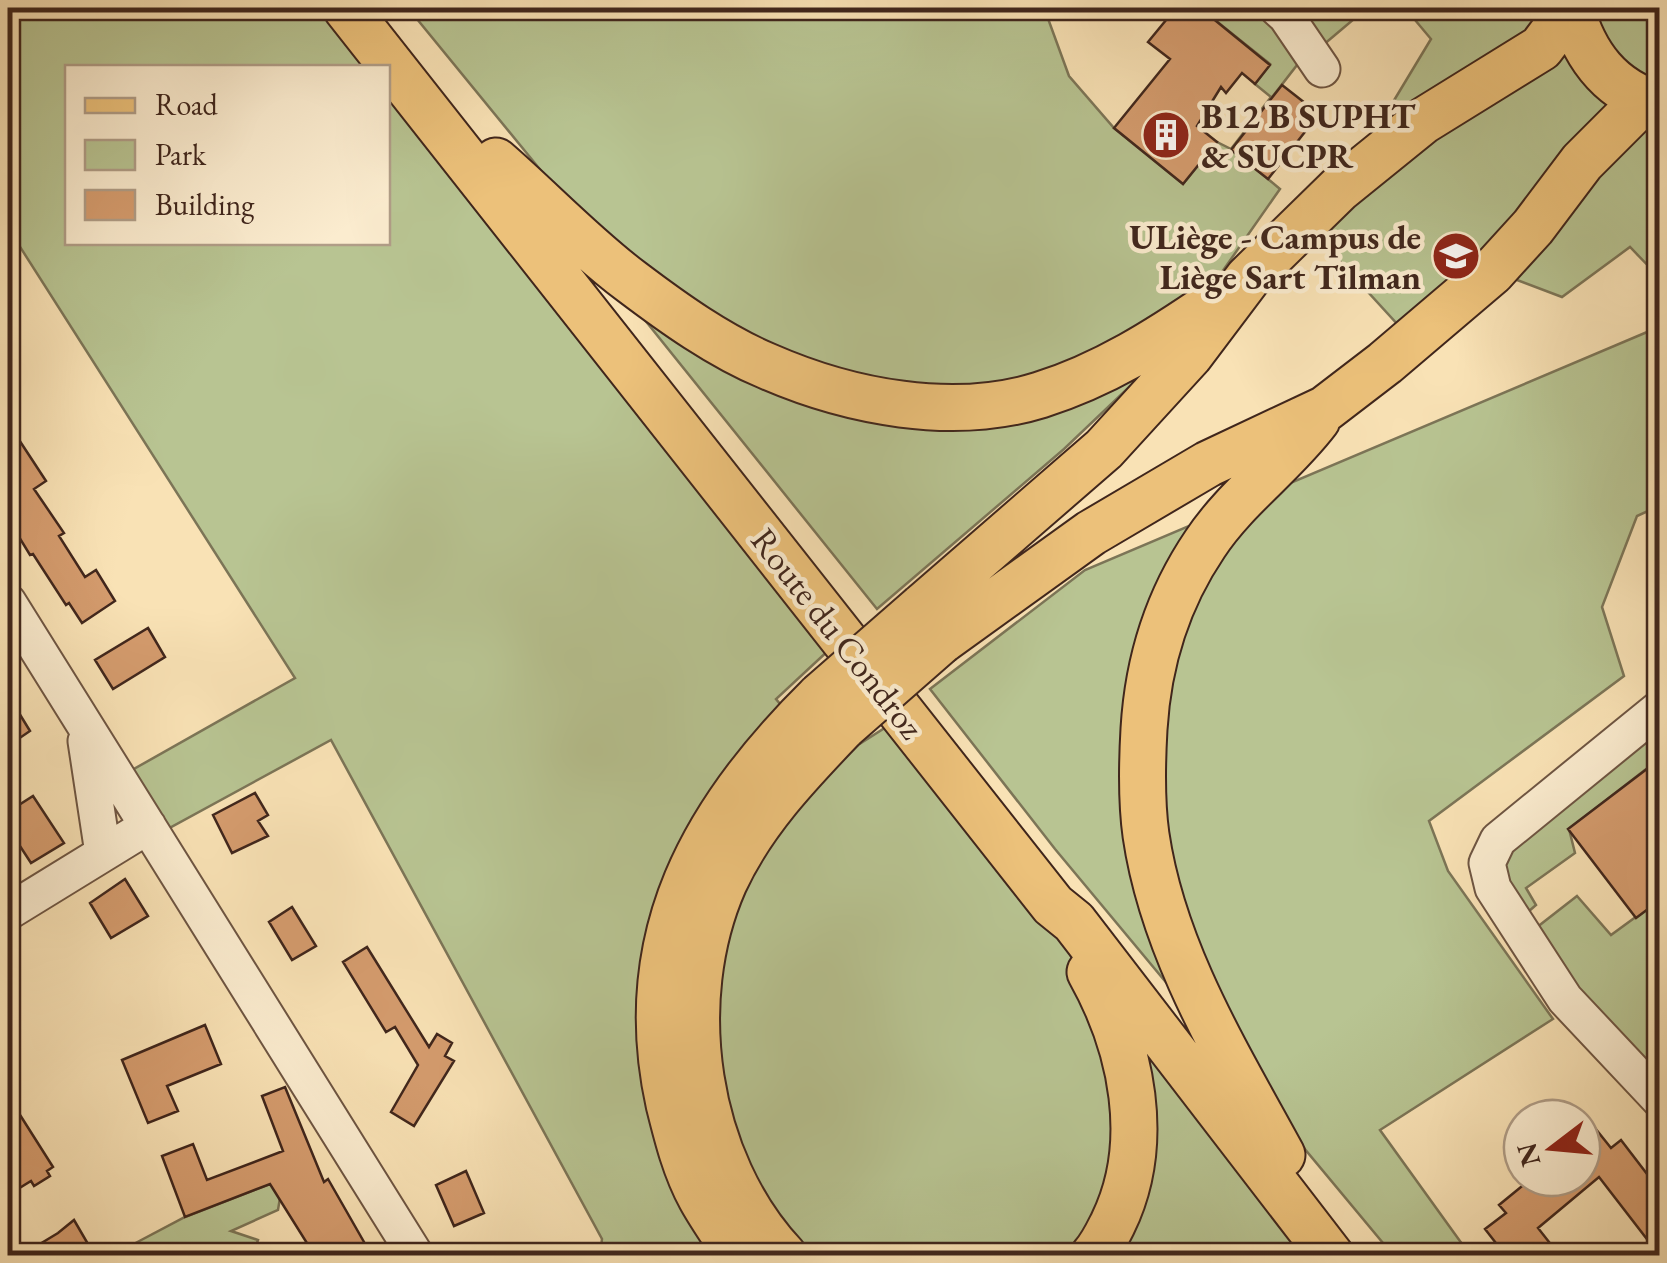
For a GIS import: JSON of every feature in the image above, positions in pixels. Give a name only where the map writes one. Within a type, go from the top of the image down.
[{"type":"main road","name":"Route du Condroz","points":[[346,8],[1052,905],[1074,922],[1331,1256]]},
{"type":"main road","name":"Route du Condroz","points":[[376,8],[496,161],[533,217],[1220,1086],[1359,1256]]},
{"type":"main road","points":[[932,624],[1208,464],[1325,409],[1492,272],[1534,226],[1606,134],[1651,103],[1617,85],[1595,64],[1579,37],[1571,8]]},
{"type":"main road","points":[[738,1256],[700,1197],[678,1141],[664,1081],[657,1010],[665,940],[698,852],[755,765],[832,711],[932,624],[1104,449],[1190,355],[1248,278],[1339,189],[1409,132],[1541,48],[1571,8]]},
{"type":"main road","points":[[496,161],[629,280],[701,330],[764,366],[837,392],[894,402],[951,407],[1038,396],[1100,373],[1158,342],[1248,278]]},
{"type":"main road","points":[[1285,1161],[1196,994],[1163,911],[1146,835],[1142,773],[1148,679],[1170,606],[1205,543],[1293,451],[1325,409]]},
{"type":"main road","points":[[784,1256],[742,1200],[715,1136],[700,1076],[698,1004],[705,949],[724,885],[832,711]]},
{"type":"main road","points":[[1052,905],[1100,989],[1124,1048],[1132,1092],[1132,1156],[1124,1200],[1093,1256]]},
{"type":"street","points":[[1276,8],[1286,16],[1322,70]]},
{"type":"street","points":[[8,602],[416,1256]]},
{"type":"street","points":[[1660,708],[1498,840],[1487,863],[1492,888],[1565,999],[1660,1100]]},
{"type":"street","points":[[84,725],[103,853]]},
{"type":"street","points":[[8,912],[148,826]]},
{"type":"green space","points":[[8,8],[330,8],[376,65],[65,65],[65,245],[390,245],[390,83],[831,648],[776,699],[786,711],[684,844],[719,1255],[600,1255],[602,1239],[331,740],[162,832],[125,774],[295,678],[8,228]]},
{"type":"green space","points":[[408,8],[1039,8],[1046,13],[1069,76],[1114,128],[1183,184],[1217,142],[1231,149],[1271,97],[1255,84],[1270,64],[1200,8],[1261,8],[1304,56],[1232,149],[1280,189],[1166,352],[1064,449],[877,609],[591,253],[593,219],[547,178]]},
{"type":"green space","points":[[1289,8],[1367,8],[1322,46]]},
{"type":"green space","points":[[1405,8],[1556,8],[1574,63],[1659,141],[1659,277],[1630,247],[1562,297],[1477,265],[1400,327],[1314,233],[1431,39]]},
{"type":"green space","points":[[1584,8],[1659,8],[1659,92],[1639,86]]},
{"type":"green space","points":[[1659,327],[1659,506],[1637,516],[1602,607],[1624,676],[1429,821],[1448,871],[1553,1019],[1380,1130],[1470,1255],[1393,1255],[1055,849],[930,689],[1085,570]]},
{"type":"green space","points":[[1659,720],[1659,759],[1569,829],[1575,853],[1526,888],[1536,905],[1520,919],[1497,854]]},
{"type":"green space","points":[[891,724],[1065,946],[1095,997],[1126,1117],[1084,1255],[810,1256],[757,1193],[716,1076],[713,999],[729,927],[753,862],[789,811],[858,745]]},
{"type":"green space","points":[[1577,896],[1611,935],[1659,900],[1659,1086],[1527,935]]},
{"type":"green space","points":[[1147,1047],[1311,1255],[1115,1256]]},
{"type":"green space","points":[[283,1179],[278,1210],[231,1231],[258,1240],[253,1255],[111,1256],[185,1217]]},
{"type":"building","points":[[1176,8],[1200,8],[1270,65],[1255,84],[1242,73],[1226,93],[1221,87],[1197,126],[1217,142],[1183,184],[1114,128],[1170,59],[1148,42]]},
{"type":"building","points":[[1282,85],[1319,114],[1268,179],[1231,150]]},
{"type":"building","points":[[8,423],[46,481],[34,489],[64,533],[59,536],[85,577],[96,570],[115,601],[82,623],[8,519]]},
{"type":"building","points":[[148,628],[165,657],[113,689],[95,660]]},
{"type":"building","points":[[8,695],[30,731],[8,746]]},
{"type":"building","points":[[1660,759],[1660,900],[1636,918],[1568,829]]},
{"type":"building","points":[[255,793],[268,815],[258,821],[268,836],[232,853],[213,815]]},
{"type":"building","points":[[33,796],[64,843],[31,863],[18,843],[8,850],[8,812]]},
{"type":"building","points":[[125,879],[148,916],[111,938],[90,903]]},
{"type":"building","points":[[292,907],[316,946],[292,960],[269,922]]},
{"type":"building","points":[[367,947],[429,1047],[437,1034],[452,1043],[445,1056],[454,1061],[414,1126],[391,1112],[418,1065],[395,1027],[386,1032],[343,962]]},
{"type":"building","points":[[205,1025],[221,1064],[167,1086],[178,1111],[148,1123],[122,1060]]},
{"type":"building","points":[[285,1087],[324,1182],[328,1179],[372,1256],[315,1256],[270,1184],[185,1217],[162,1156],[193,1144],[207,1180],[283,1151],[262,1096]]},
{"type":"building","points":[[8,1096],[53,1167],[47,1171],[50,1176],[34,1186],[31,1181],[8,1195]]},
{"type":"building","points":[[1602,1137],[1611,1148],[1621,1140],[1660,1191],[1660,1256],[1602,1181]]},
{"type":"building","points":[[466,1171],[484,1213],[454,1226],[436,1185]]},
{"type":"building","points":[[1508,1198],[1574,1198],[1538,1228],[1560,1256],[1506,1256],[1485,1229],[1506,1213],[1499,1205]]},
{"type":"building","points":[[74,1220],[95,1256],[20,1256],[58,1233]]},
{"type":"place","name":"B12 B SUPHT & SUCPR","points":[[1166,135]]},
{"type":"place","name":"ULiège - Campus de Liège Sart Tilman","points":[[1456,256]]}]
